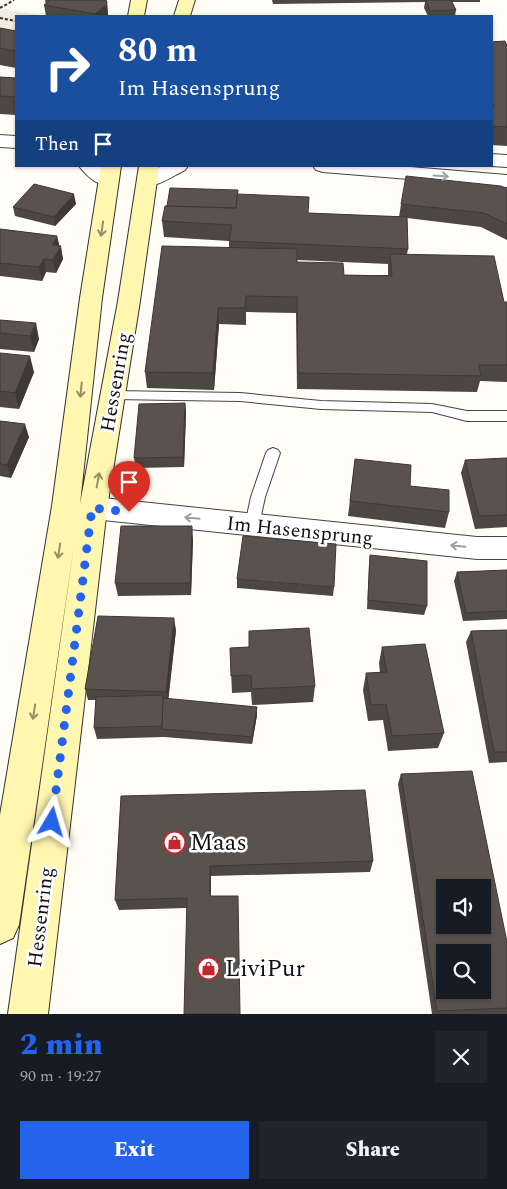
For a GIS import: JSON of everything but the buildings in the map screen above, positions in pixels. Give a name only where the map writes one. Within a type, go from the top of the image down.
[{"type":"street","points":[[136,15],[139,0]]},
{"type":"street","points":[[182,15],[187,0]]},
{"type":"street","points":[[0,129],[15,130]]},
{"type":"street","points":[[0,141],[15,142]]},
{"type":"street","points":[[493,160],[507,161]]},
{"type":"street","points":[[493,162],[502,180]]},
{"type":"street","points":[[148,173],[174,167]]},
{"type":"street","points":[[336,167],[502,180]]},
{"type":"street","name":"Hessenring","points":[[0,925],[66,506],[92,298],[103,171]]},
{"type":"street","name":"Hessenring","points":[[28,1014],[92,508],[129,301],[148,173]]},
{"type":"street","name":"Im Hasensprung","points":[[92,508],[477,548],[507,548]]},
{"type":"lane","points":[[113,395],[240,397],[321,405],[432,408],[467,416],[507,416]]},
{"type":"lane","points":[[252,525],[258,497],[273,453]]},
{"type":"path","points":[[0,8],[14,0]]},
{"type":"path","points":[[0,18],[15,22]]},
{"type":"shaded area","points":[[0,8],[39,15],[15,15],[15,48],[0,44]]},
{"type":"place","name":"Maas","points":[[174,842]]},
{"type":"place","name":"LiviPur","points":[[209,968]]},
{"type":"route","points":[[52,822],[92,508],[129,512]]}]
